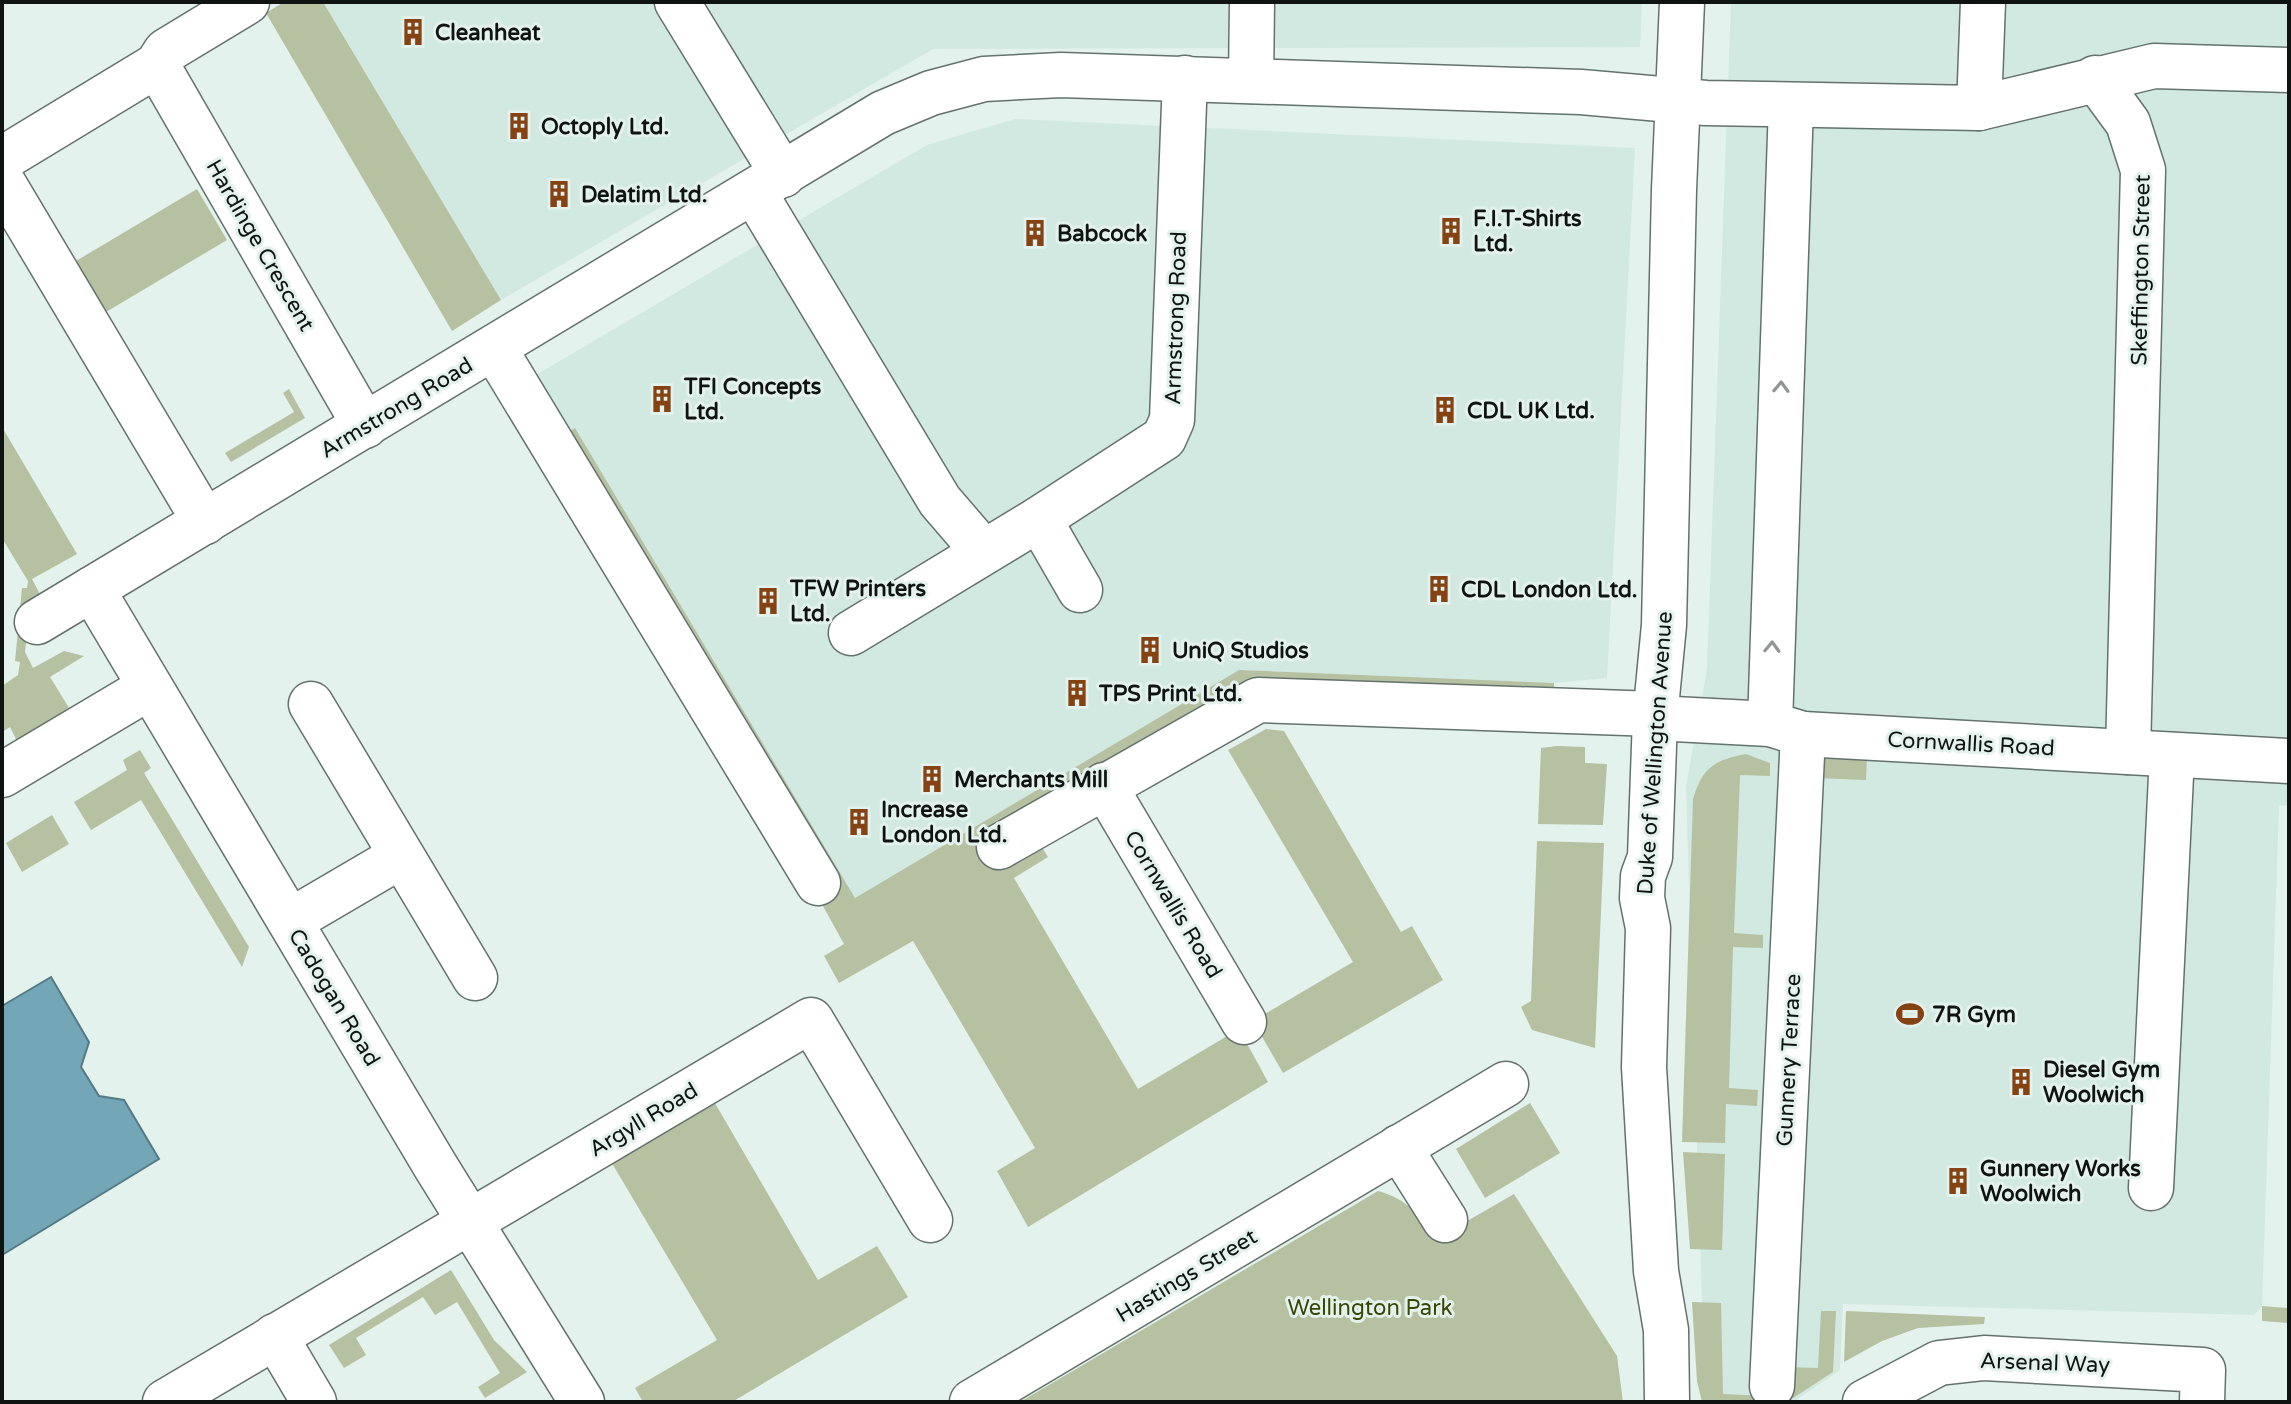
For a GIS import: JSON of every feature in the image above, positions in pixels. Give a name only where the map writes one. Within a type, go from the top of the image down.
[{"type":"street","points":[[2,159],[157,65],[166,51],[247,2]]},
{"type":"street","points":[[677,2],[768,184],[940,501],[983,551]]},
{"type":"street","points":[[1251,81],[1252,2]]},
{"type":"street","name":"Duke of Wellington Avenue","points":[[1667,1402],[1666,1330],[1656,1271],[1644,1067],[1648,928],[1642,898],[1643,876],[1650,857],[1655,716],[1664,625],[1682,2]]},
{"type":"street","points":[[1979,108],[1983,2]]},
{"type":"street","name":"Hardinge Crescent","points":[[157,65],[365,426]]},
{"type":"street","points":[[1679,101],[1979,108],[2154,66],[2289,70]]},
{"type":"street","name":"Armstrong Road","points":[[37,622],[883,113],[931,93],[984,79],[1061,75],[1581,92],[1679,101]]},
{"type":"street","name":"Armstrong Road","points":[[851,633],[1039,519],[1164,438],[1172,420],[1185,78]]},
{"type":"street","name":"Skeffington Street","points":[[2095,78],[2128,123],[2143,170],[2128,752]]},
{"type":"street","name":"Gunnery Terrace","points":[[1772,1386],[1786,729],[1791,105]]},
{"type":"street","points":[[2,181],[205,522]]},
{"type":"street","points":[[494,348],[818,883]]},
{"type":"street","points":[[1039,519],[1080,590]]},
{"type":"street","name":"Cadogan Road","points":[[92,589],[469,1222],[582,1402]]},
{"type":"street","points":[[2,775],[150,687]]},
{"type":"street","name":"Cornwallis Road","points":[[999,847],[1258,700],[1655,716],[1786,729],[2289,761]]},
{"type":"street","points":[[311,704],[475,978]]},
{"type":"street","points":[[2151,1188],[2172,755]]},
{"type":"street","name":"Cornwallis Road","points":[[1104,785],[1244,1022]]},
{"type":"street","points":[[290,921],[401,856]]},
{"type":"street","name":"Argyll Road","points":[[165,1402],[811,1020],[930,1220]]},
{"type":"street","name":"Hastings Street","points":[[972,1402],[1506,1084]]},
{"type":"street","points":[[1399,1147],[1445,1220]]},
{"type":"street","points":[[275,1336],[314,1402]]},
{"type":"street","name":"Arsenal Way","points":[[1865,1402],[1939,1363],[1984,1358],[2203,1370],[2202,1402]]},
{"type":"shaded area","points":[[323,2],[1642,2],[1640,47],[933,49],[501,300]]},
{"type":"shaded area","points":[[1731,2],[2289,2],[2289,805],[2279,806],[2262,1306],[2254,1315],[1843,1304],[1840,1370],[1793,1402],[1705,1402],[1686,787],[1707,669]]},
{"type":"shaded area","points":[[1015,119],[1635,148],[1607,678],[1554,683],[1239,670],[855,898],[536,375],[927,145]]},
{"type":"green space","points":[[284,2],[323,2],[501,300],[452,331],[266,13]]},
{"type":"green space","points":[[197,189],[227,240],[106,312],[76,261]]},
{"type":"green space","points":[[289,389],[305,418],[231,462],[225,453],[294,412],[283,393]]},
{"type":"green space","points":[[2,427],[77,554],[32,579],[41,596],[31,601],[25,652],[33,668],[64,651],[84,656],[50,677],[69,708],[17,741],[10,727],[2,732],[2,686],[18,675],[20,662],[15,661],[22,588],[27,588],[28,581],[2,538]]},
{"type":"green space","points":[[575,428],[855,898],[1239,670],[1554,683],[1554,693],[1248,684],[1037,839],[1048,857],[1014,878],[1138,1089],[1239,1029],[1268,1082],[1028,1227],[997,1171],[1035,1148],[913,941],[839,983],[824,956],[844,944],[562,436]]},
{"type":"green space","points":[[1266,729],[1284,731],[1401,932],[1412,926],[1443,980],[1283,1073],[1253,1021],[1353,962],[1228,750]]},
{"type":"green space","points":[[1585,747],[1585,763],[1607,764],[1603,825],[1538,824],[1541,748]]},
{"type":"green space","points":[[140,750],[151,768],[144,773],[249,947],[242,967],[141,800],[91,830],[74,802],[127,770],[123,760]]},
{"type":"green space","points":[[1746,754],[1770,763],[1770,776],[1740,775],[1734,933],[1763,935],[1763,948],[1733,947],[1729,1088],[1758,1090],[1757,1106],[1726,1104],[1725,1143],[1682,1142],[1693,799],[1711,767],[1725,759]]},
{"type":"green space","points":[[1824,754],[1867,757],[1866,780],[1816,778]]},
{"type":"green space","points":[[52,815],[69,844],[22,872],[6,843]]},
{"type":"green space","points":[[1537,841],[1604,843],[1595,1048],[1532,1030],[1521,1007],[1531,1001]]},
{"type":"green space","points":[[712,1098],[818,1280],[877,1246],[908,1297],[732,1402],[643,1402],[635,1388],[717,1340],[610,1160]]},
{"type":"green space","points":[[1530,1103],[1560,1153],[1485,1198],[1456,1149]]},
{"type":"green space","points":[[1683,1152],[1725,1154],[1722,1250],[1690,1249]]},
{"type":"green space","name":"Wellington Park","points":[[1378,1191],[1397,1198],[1412,1209],[1436,1239],[1514,1194],[1617,1356],[1623,1402],[1020,1402]]},
{"type":"green space","points":[[451,1270],[494,1340],[527,1372],[485,1398],[478,1387],[500,1373],[457,1302],[435,1315],[423,1297],[356,1338],[366,1355],[344,1368],[329,1345]]},
{"type":"green space","points":[[1692,1302],[1721,1303],[1723,1394],[1787,1397],[1788,1367],[1818,1368],[1821,1311],[1836,1311],[1833,1372],[1787,1402],[1702,1402],[1697,1381]]},
{"type":"green space","points":[[2262,1306],[2289,1308],[2289,1323],[2262,1321]]},
{"type":"green space","points":[[1846,1311],[1985,1317],[1984,1324],[1918,1328],[1882,1341],[1844,1362]]},
{"type":"water","points":[[51,977],[89,1042],[81,1067],[99,1096],[124,1100],[159,1159],[2,1255],[2,1006]]},
{"type":"place","name":"Cleanheat","points":[[413,32]]},
{"type":"place","name":"Octoply Ltd.","points":[[519,126]]},
{"type":"place","name":"Delatim Ltd.","points":[[559,194]]},
{"type":"place","name":"F.I.T-Shirts Ltd.","points":[[1451,231]]},
{"type":"place","name":"Babcock","points":[[1035,233]]},
{"type":"place","name":"TFI Concepts Ltd.","points":[[662,399]]},
{"type":"place","name":"CDL UK Ltd.","points":[[1445,410]]},
{"type":"place","name":"CDL London Ltd.","points":[[1439,589]]},
{"type":"place","name":"TFW Printers Ltd.","points":[[768,601]]},
{"type":"place","name":"UniQ Studios","points":[[1150,650]]},
{"type":"place","name":"TPS Print Ltd.","points":[[1077,693]]},
{"type":"place","name":"Merchants Mill","points":[[932,779]]},
{"type":"place","name":"Increase London Ltd.","points":[[859,822]]},
{"type":"place","name":"7R Gym","points":[[1910,1014]]},
{"type":"place","name":"Diesel Gym Woolwich","points":[[2021,1082]]},
{"type":"place","name":"Gunnery Works Woolwich","points":[[1958,1181]]}]
